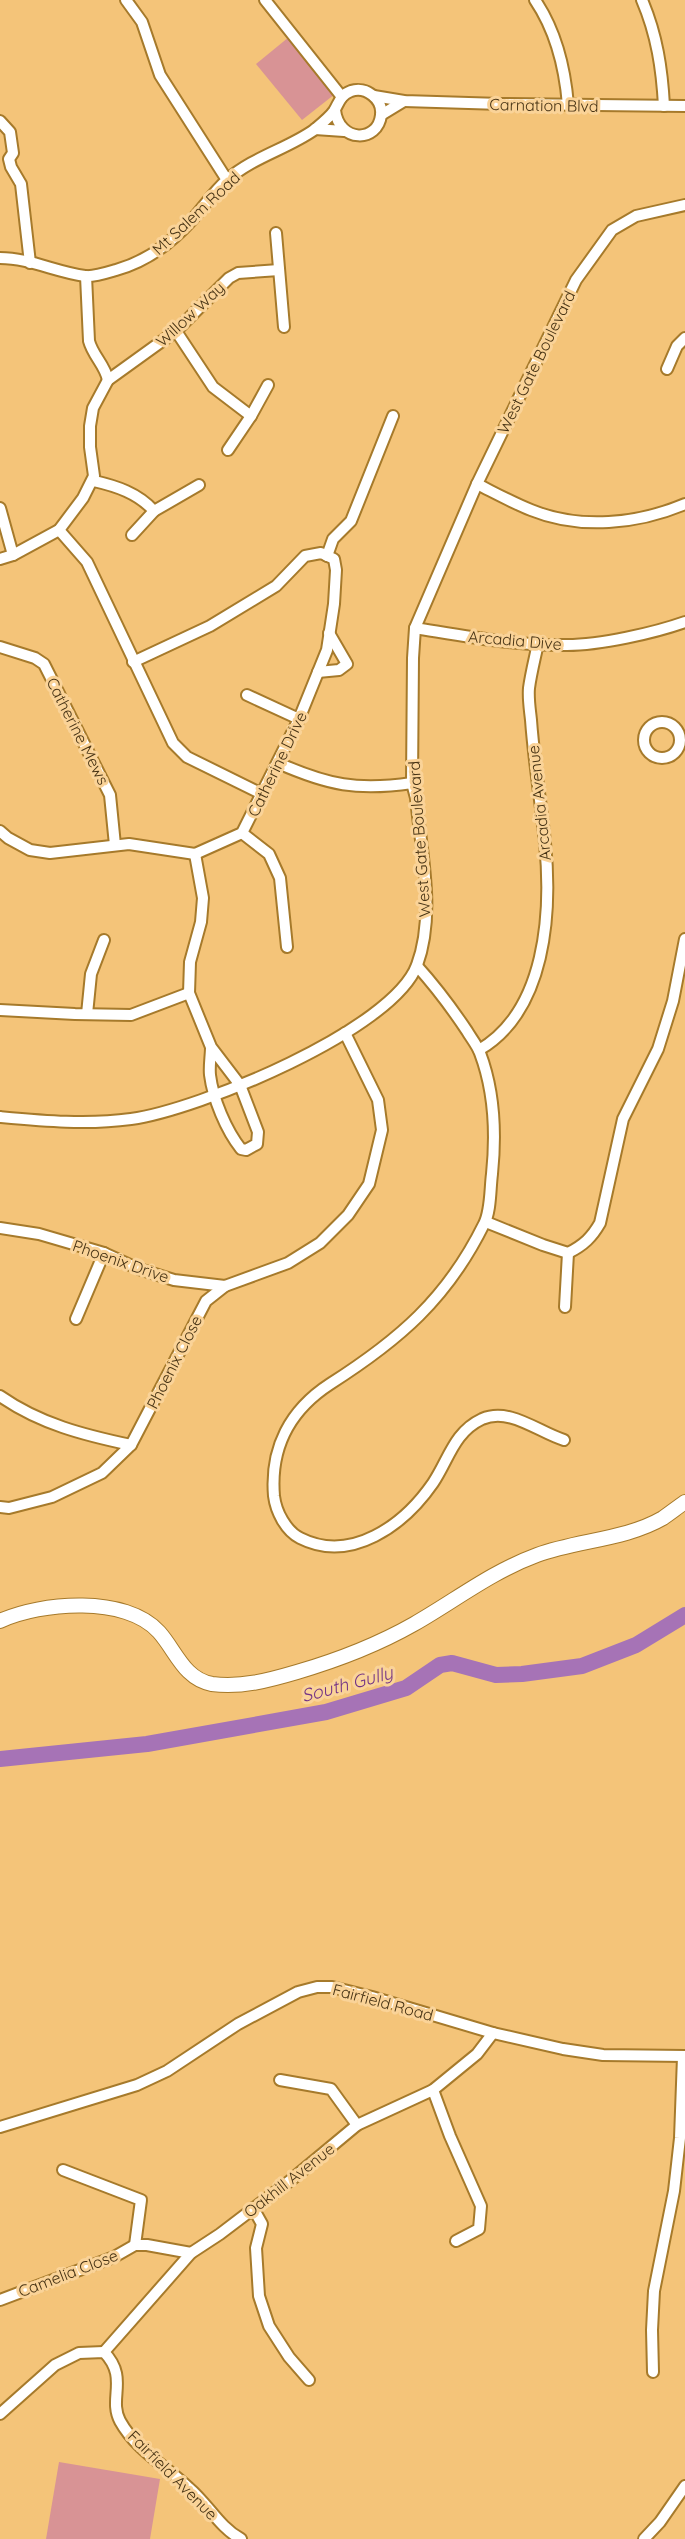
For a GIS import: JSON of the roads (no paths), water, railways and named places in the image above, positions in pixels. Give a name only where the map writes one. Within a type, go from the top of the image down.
[{"type":"main road","points":[[0,1621],[27,1610],[65,1605],[129,1612],[146,1620],[159,1632],[185,1669],[199,1679],[212,1684],[246,1685],[317,1666],[374,1645],[415,1623],[490,1575],[561,1546],[630,1531],[662,1518],[685,1502]]},
{"type":"street","points":[[126,0],[142,21],[160,75],[227,180]]},
{"type":"street","points":[[265,0],[342,96]]},
{"type":"street","points":[[535,0],[552,30],[560,55],[566,81],[567,105]]},
{"type":"street","points":[[642,0],[653,25],[662,72],[664,106]]},
{"type":"street","points":[[315,129],[344,131],[355,136],[367,134],[377,127],[381,115],[380,105],[374,96],[357,90],[342,96],[335,110],[336,122],[344,131]]},
{"type":"street","name":"Carnation Blvd","points":[[374,96],[404,101],[685,106]]},
{"type":"street","points":[[381,115],[404,101]]},
{"type":"street","name":"Mt Salem Road","points":[[0,258],[86,276],[118,270],[149,257],[189,223],[227,180],[246,166],[315,129],[335,110]]},
{"type":"street","points":[[0,121],[10,132],[12,153],[9,159],[21,184],[30,263]]},
{"type":"street","name":"West Gate Boulevard","points":[[0,1117],[66,1123],[133,1119],[214,1095],[240,1085],[345,1033],[388,1004],[417,966],[423,941],[426,909],[416,798],[412,783],[412,658],[416,628],[426,599],[477,484],[576,280],[612,230],[636,216],[685,205]]},
{"type":"street","points":[[276,233],[284,327]]},
{"type":"street","name":"Willow Way","points":[[94,481],[90,426],[93,408],[108,380],[176,331],[229,278],[238,273],[279,270]]},
{"type":"street","points":[[86,276],[88,341],[104,368],[108,380]]},
{"type":"street","points":[[176,331],[213,387],[251,416]]},
{"type":"street","points":[[667,369],[677,345],[685,338]]},
{"type":"street","points":[[228,450],[268,385]]},
{"type":"street","points":[[133,662],[210,626],[257,598],[276,586],[305,556],[321,553],[327,556],[333,539],[351,521],[393,416]]},
{"type":"street","points":[[0,559],[13,555],[60,530],[94,481],[112,485],[138,497],[154,511]]},
{"type":"street","points":[[132,535],[154,511],[199,484]]},
{"type":"street","points":[[477,484],[533,511],[577,522],[623,521],[669,511],[685,504]]},
{"type":"street","points":[[0,508],[13,555]]},
{"type":"street","points":[[60,530],[87,562],[173,743],[187,758],[262,794]]},
{"type":"street","name":"Catherine Drive","points":[[195,854],[242,833],[299,719],[327,650],[336,570],[334,559],[327,556]]},
{"type":"street","name":"Arcadia Dive","points":[[416,628],[496,641],[568,646],[602,641],[685,622]]},
{"type":"street","points":[[318,672],[339,670],[347,664],[329,633]]},
{"type":"street","name":"Arcadia Avenue","points":[[479,1050],[495,1041],[516,1017],[531,988],[541,954],[546,914],[546,845],[534,761],[529,689],[538,643]]},
{"type":"street","name":"Catherine Mews","points":[[0,647],[35,658],[44,664],[110,795],[116,845]]},
{"type":"street","points":[[247,695],[299,719]]},
{"type":"street","points":[[278,763],[307,776],[343,786],[379,788],[412,783]]},
{"type":"street","points":[[0,831],[30,850],[50,853],[129,844],[195,854],[203,898],[201,922],[190,962],[189,993],[211,1047],[240,1085],[258,1132],[257,1144],[246,1149],[241,1149],[234,1141],[214,1095],[210,1074],[211,1047]]},
{"type":"street","points":[[242,833],[269,854],[280,878],[287,947]]},
{"type":"street","points":[[568,1253],[591,1237],[600,1222],[622,1119],[658,1049],[674,1001],[685,939]]},
{"type":"street","points":[[87,1014],[91,974],[104,940]]},
{"type":"street","points":[[417,966],[442,993],[479,1050],[487,1075],[494,1148],[486,1221],[460,1266],[424,1313],[392,1342],[322,1390],[294,1416],[280,1443],[272,1476],[275,1505],[290,1533],[314,1545],[338,1547],[369,1540],[397,1523],[433,1483],[455,1440],[483,1419],[501,1416],[515,1419],[564,1440]]},
{"type":"street","points":[[0,1010],[131,1015],[189,993]]},
{"type":"street","name":"Phoenix Drive","points":[[0,1228],[39,1234],[104,1254],[139,1269],[174,1280],[225,1286],[288,1263],[320,1243],[348,1215],[369,1184],[382,1130],[378,1100],[345,1033]]},
{"type":"street","points":[[486,1221],[568,1253]]},
{"type":"street","points":[[565,1307],[568,1253]]},
{"type":"street","points":[[76,1319],[104,1254]]},
{"type":"street","name":"Phoenix Close","points":[[0,1507],[9,1508],[52,1497],[102,1473],[131,1446],[206,1301],[225,1286]]},
{"type":"street","points":[[0,1396],[18,1409],[61,1428],[131,1446]]},
{"type":"street","name":"Fairfield Road","points":[[0,2127],[137,2085],[167,2071],[238,2024],[298,1992],[317,1987],[332,1987],[372,1997],[493,2033],[563,2049],[603,2055],[684,2056]]},
{"type":"street","name":"Oakhill Avenue","points":[[104,2352],[191,2253],[253,2208],[357,2125],[433,2090],[477,2054],[493,2033]]},
{"type":"street","points":[[653,2372],[654,2291],[680,2191],[684,2056]]},
{"type":"street","points":[[280,2080],[331,2089],[357,2125]]},
{"type":"street","points":[[433,2090],[450,2136],[481,2206],[479,2229],[456,2241]]},
{"type":"street","name":"Camelia Close","points":[[63,2170],[141,2200],[135,2245]]},
{"type":"street","points":[[253,2208],[261,2224],[256,2248],[259,2296],[269,2326],[289,2357],[309,2380]]},
{"type":"street","name":"Camelia Close","points":[[0,2300],[114,2257],[135,2245],[191,2253]]},
{"type":"street","points":[[0,2414],[56,2365],[79,2353],[104,2352]]},
{"type":"street","name":"Fairfield Avenue","points":[[104,2352],[116,2367],[119,2418],[131,2437],[149,2456],[192,2489],[230,2533],[242,2539]]},
{"type":"street","points":[[644,2539],[660,2522],[685,2486]]},
{"type":"waterway","name":"South Gully","points":[[0,1759],[147,1744],[326,1712],[406,1688],[440,1665],[452,1663],[496,1675],[582,1666],[636,1645],[685,1615]]}]
